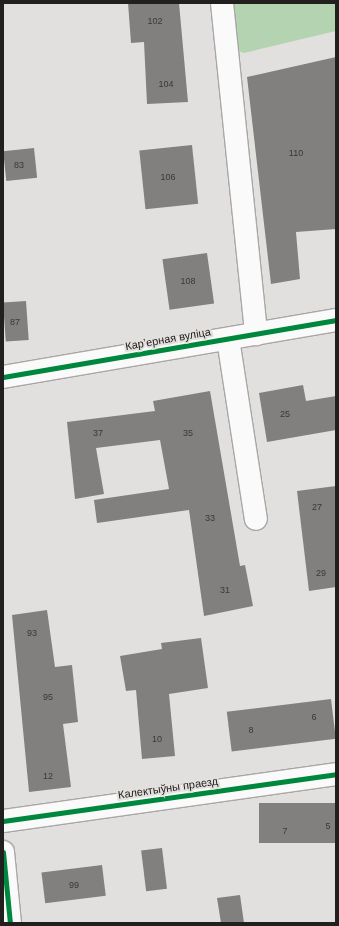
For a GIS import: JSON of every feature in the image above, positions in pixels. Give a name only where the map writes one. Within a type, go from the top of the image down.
[{"type":"street","points":[[222,3],[256,334]]},
{"type":"street","name":"Карʼерная вуліца","points":[[3,377],[336,320]]},
{"type":"street","points":[[228,338],[256,519]]},
{"type":"street","name":"Калектыўны праезд","points":[[3,821],[336,774]]},
{"type":"street","points":[[3,852],[10,923]]},
{"type":"green space","points":[[229,3],[336,3],[336,31],[244,53],[235,50]]},
{"type":"building","points":[[128,3],[179,3],[188,102],[147,104],[144,42],[131,43]]},
{"type":"building","points":[[336,57],[336,229],[296,232],[300,279],[271,284],[247,77]]},
{"type":"building","points":[[192,145],[198,204],[145,209],[139,151]]},
{"type":"building","points":[[34,148],[37,178],[6,181],[3,151]]},
{"type":"building","points":[[207,253],[214,304],[170,310],[162,259]]},
{"type":"building","points":[[26,301],[29,340],[6,342],[3,303]]},
{"type":"building","points":[[303,385],[306,401],[336,396],[336,430],[267,442],[259,393]]},
{"type":"building","points":[[210,391],[240,566],[245,565],[253,606],[204,616],[189,510],[97,523],[94,500],[169,489],[160,440],[96,448],[104,494],[75,499],[67,422],[155,411],[153,401]]},
{"type":"building","points":[[336,486],[336,587],[309,591],[297,491]]},
{"type":"building","points":[[47,610],[55,667],[72,665],[78,722],[63,724],[71,787],[29,792],[12,615]]},
{"type":"building","points":[[201,638],[208,688],[169,694],[175,756],[142,759],[136,690],[126,691],[120,656],[162,649],[161,643]]},
{"type":"building","points":[[331,699],[336,739],[232,751],[227,712]]},
{"type":"building","points":[[259,803],[336,803],[336,843],[259,843]]},
{"type":"building","points":[[162,848],[167,889],[146,891],[141,851]]},
{"type":"building","points":[[102,865],[106,896],[45,903],[41,872]]},
{"type":"building","points":[[240,895],[244,923],[221,923],[217,898]]},
{"type":"cycle path","points":[[3,377],[336,320]]},
{"type":"cycle path","points":[[3,821],[336,774]]},
{"type":"cycle path","points":[[3,852],[10,923]]}]
